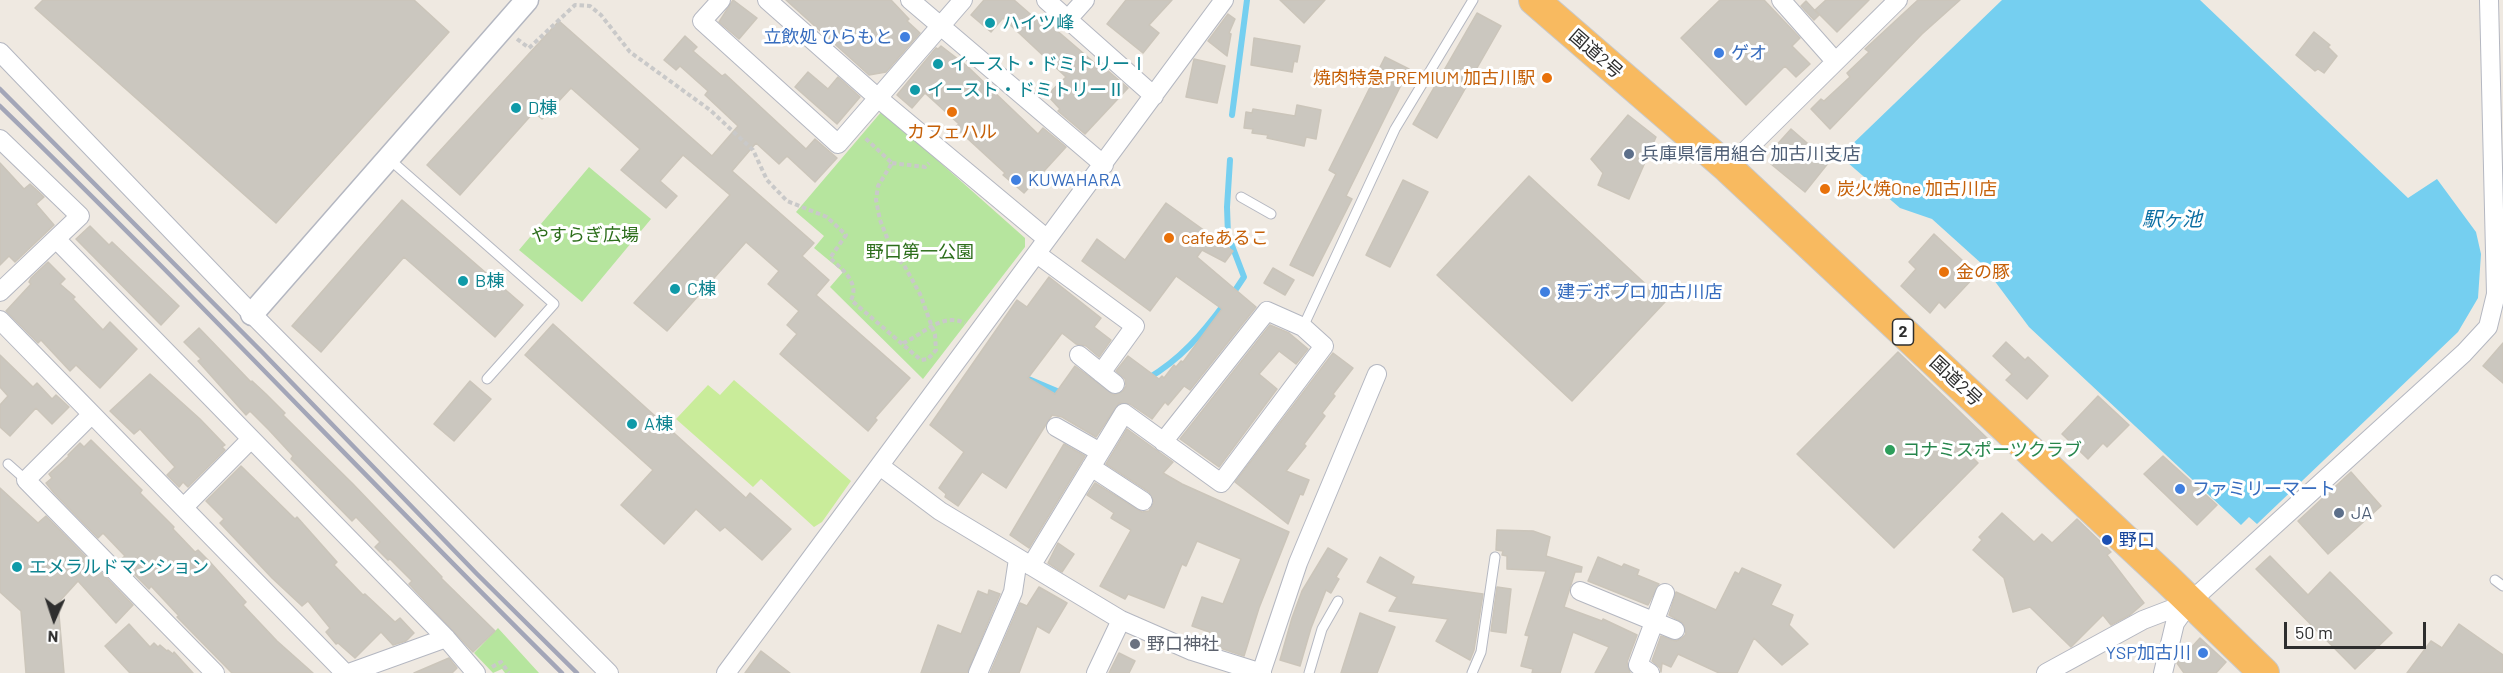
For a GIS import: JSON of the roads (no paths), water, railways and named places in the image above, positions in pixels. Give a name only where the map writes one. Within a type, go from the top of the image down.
[{"type":"highway","name":"国道2号","points":[[1534,0],[1728,168],[2264,673]]},
{"type":"street","points":[[252,314],[527,0]]},
{"type":"street","points":[[721,0],[702,21],[838,144],[963,0]]},
{"type":"street","points":[[767,0],[941,150],[1042,246],[1135,326],[1108,378],[1079,355]]},
{"type":"street","points":[[910,0],[1104,165]]},
{"type":"street","points":[[1046,0],[1154,96]]},
{"type":"street","points":[[1068,19],[1085,0]]},
{"type":"street","points":[[726,673],[1224,0]]},
{"type":"street","points":[[1781,0],[1835,61]]},
{"type":"street","points":[[1728,168],[1898,0]]},
{"type":"street","points":[[2163,673],[2175,623],[2190,602],[2464,353],[2488,327],[2496,294],[2489,0]]},
{"type":"street","points":[[0,52],[252,314],[609,673]]},
{"type":"street","points":[[0,139],[80,216],[0,292]]},
{"type":"street","points":[[56,239],[446,638],[482,672]]},
{"type":"street","points":[[978,673],[1024,563],[1095,460],[1124,413],[1163,442],[1221,483],[1324,346],[1303,327],[1267,311],[1163,442]]},
{"type":"street","points":[[0,320],[347,673],[446,638]]},
{"type":"street","points":[[880,466],[940,511],[1121,620],[1192,651],[1261,673],[1298,563],[1377,374]]},
{"type":"street","points":[[92,414],[26,480],[215,673]]},
{"type":"street","points":[[1056,427],[1143,501]]},
{"type":"street","points":[[184,507],[251,439]]},
{"type":"street","points":[[1580,591],[1675,630]]},
{"type":"street","points":[[1650,673],[1638,665],[1665,593]]},
{"type":"street","points":[[2046,673],[2143,620],[2190,602]]},
{"type":"street","points":[[1096,673],[1121,620]]},
{"type":"lane","points":[[1303,327],[1395,129],[1473,0]]},
{"type":"lane","points":[[388,158],[554,304],[487,379]]},
{"type":"lane","points":[[1241,197],[1271,214]]},
{"type":"lane","points":[[8,464],[26,480]]},
{"type":"lane","points":[[1472,673],[1481,652],[1494,557]]},
{"type":"lane","points":[[1309,673],[1322,629],[1338,601]]},
{"type":"water","name":"駅ヶ池","points":[[2002,0],[2200,0],[2408,198],[2437,179],[2476,232],[2481,254],[2478,298],[2458,332],[2257,524],[2249,517],[2241,525],[2029,327],[1982,264],[1932,219],[1900,208],[1840,156]]},
{"type":"waterway","points":[[1232,115],[1247,0]]},
{"type":"waterway","points":[[1230,160],[1228,235],[1244,277],[1232,295]]},
{"type":"waterway","points":[[1147,379],[1190,345],[1225,303]]},
{"type":"waterway","points":[[1026,378],[1064,394]]},
{"type":"railway","points":[[0,89],[577,673]]},
{"type":"railway","points":[[0,106],[142,246],[562,673]]},
{"type":"place","name":"ハイツ峰","points":[[990,23]]},
{"type":"place","name":"立飲処 ひらもと","points":[[905,37]]},
{"type":"place","name":"ゲオ","points":[[1719,53]]},
{"type":"place","name":"イースト・ドミトリーⅠ","points":[[938,64]]},
{"type":"place","name":"焼肉特急PREMIUM 加古川駅","points":[[1547,78]]},
{"type":"place","name":"イースト・ドミトリーⅡ","points":[[915,90]]},
{"type":"place","name":"D棟","points":[[516,108]]},
{"type":"place","name":"カフェハル","points":[[952,112]]},
{"type":"place","name":"兵庫県信用組合 加古川支店","points":[[1629,154]]},
{"type":"place","name":"KUWAHARA","points":[[1016,180]]},
{"type":"place","name":"炭火焼One 加古川店","points":[[1825,189]]},
{"type":"place","name":"cafeあるこ","points":[[1169,238]]},
{"type":"place","name":"金の豚","points":[[1944,272]]},
{"type":"place","name":"B棟","points":[[463,281]]},
{"type":"place","name":"C棟","points":[[675,289]]},
{"type":"place","name":"建デポプロ 加古川店","points":[[1545,292]]},
{"type":"place","name":"A棟","points":[[632,424]]},
{"type":"place","name":"コナミスポーツクラブ","points":[[1890,450]]},
{"type":"place","name":"ファミリーマート","points":[[2180,489]]},
{"type":"place","name":"JA","points":[[2339,513]]},
{"type":"place","name":"野口","points":[[2107,540]]},
{"type":"place","name":"エメラルドマンション","points":[[17,567]]},
{"type":"place","name":"野口神社","points":[[1135,644]]},
{"type":"place","name":"YSP加古川","points":[[2203,653]]},
{"type":"park label","name":"やすらぎ広場","points":[[585,235]]},
{"type":"park label","name":"野口第一公園","points":[[920,252]]}]
